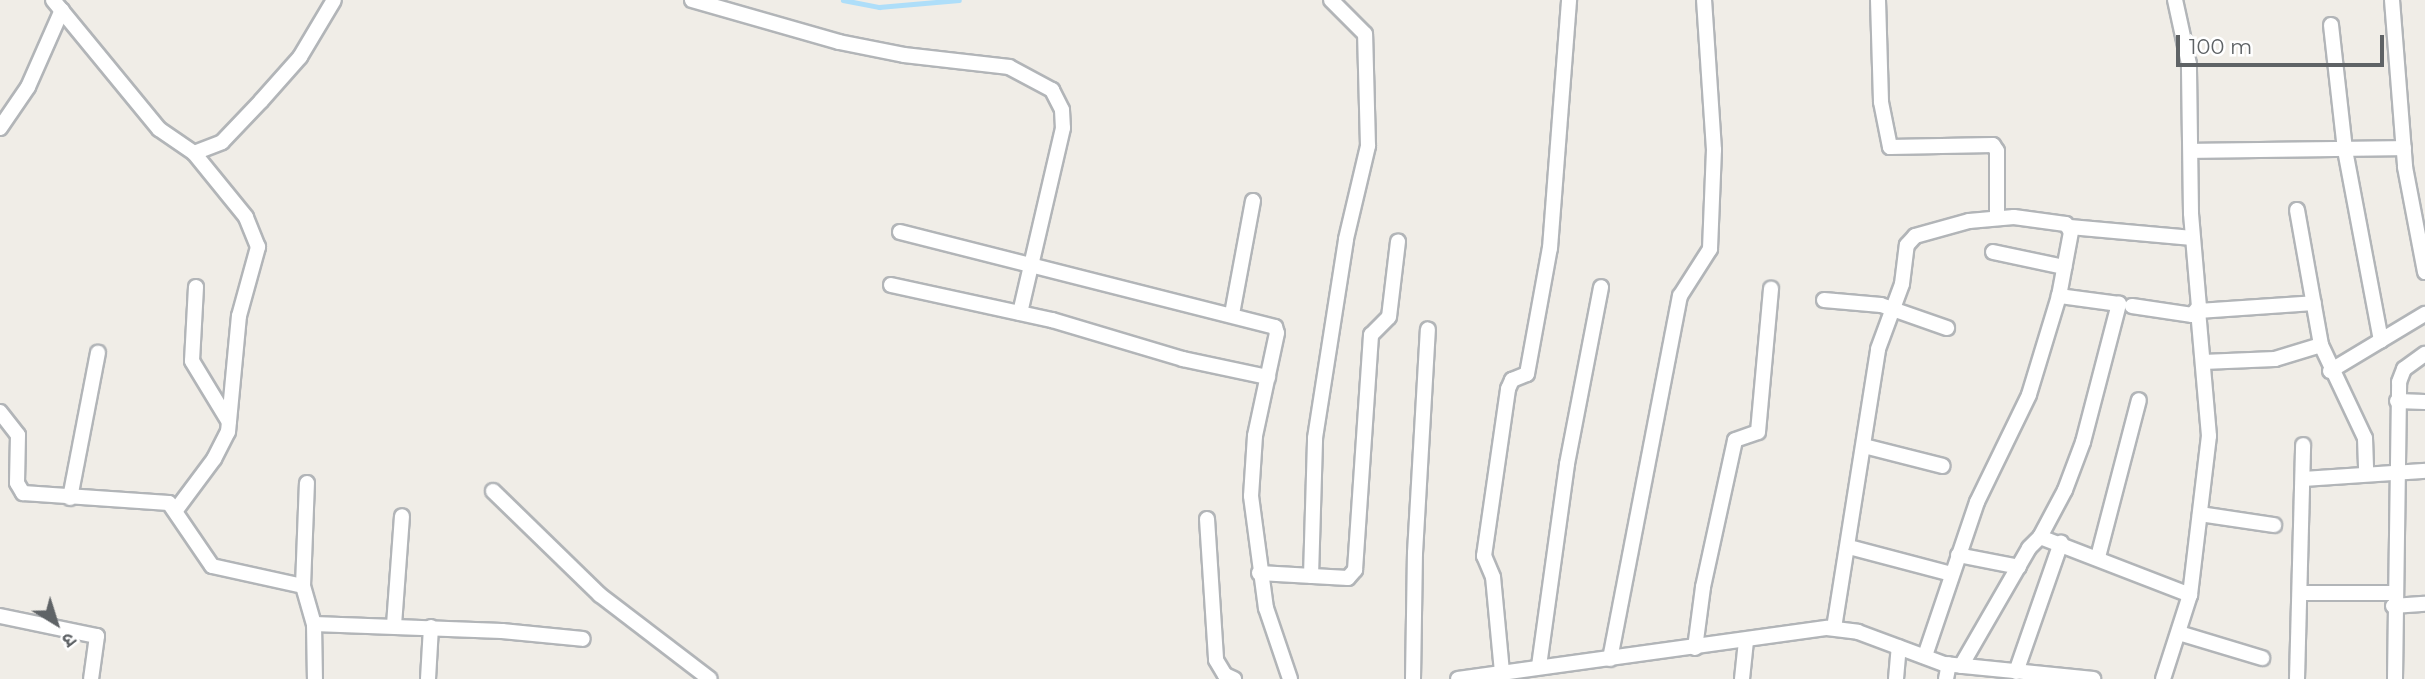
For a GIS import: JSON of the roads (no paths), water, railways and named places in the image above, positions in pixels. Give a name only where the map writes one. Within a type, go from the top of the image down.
[{"type":"street","points":[[199,152],[222,142],[300,57],[334,0]]},
{"type":"street","points":[[692,0],[852,45],[1009,67],[1052,90],[1062,110],[1063,128],[1020,313]]},
{"type":"street","points":[[1311,576],[1315,438],[1346,239],[1368,146],[1365,34],[1331,0]]},
{"type":"street","points":[[1502,672],[1493,577],[1484,556],[1508,389],[1512,380],[1525,377],[1529,366],[1550,248],[1569,0]]},
{"type":"street","points":[[1609,659],[1680,296],[1710,249],[1714,150],[1704,0]]},
{"type":"street","points":[[1878,0],[1881,102],[1891,148],[1993,145],[1997,151],[1997,218]]},
{"type":"street","points":[[2163,679],[2190,595],[2209,436],[2193,238],[2189,64],[2175,0]]},
{"type":"street","points":[[2392,0],[2404,148],[2425,272]]},
{"type":"street","points":[[57,5],[159,129],[199,152],[246,217],[258,247],[239,316],[229,422],[223,446],[176,510]]},
{"type":"street","points":[[0,128],[28,86],[57,5]]},
{"type":"street","points":[[2331,25],[2346,150],[2381,341]]},
{"type":"street","points":[[2191,151],[2404,148]]},
{"type":"street","points":[[1231,314],[1253,201]]},
{"type":"street","points":[[2297,210],[2321,345],[2330,371],[2365,439],[2366,474]]},
{"type":"street","points":[[1834,628],[1849,547],[1878,349],[1902,284],[1910,240],[1969,221],[2014,216],[2070,228],[2193,238]]},
{"type":"street","points":[[1925,656],[1958,555],[1991,470],[2013,434],[2029,395],[2059,296],[2070,228]]},
{"type":"street","points":[[900,232],[1031,263],[1275,327],[1268,377],[1255,436],[1251,496],[1259,573],[1290,679]]},
{"type":"street","points":[[1259,573],[1348,578],[1355,570],[1371,335],[1389,317],[1398,242]]},
{"type":"street","points":[[1993,252],[2064,267]]},
{"type":"street","points":[[891,285],[1020,313],[1183,359],[1268,377]]},
{"type":"street","points":[[196,287],[192,361],[229,422]]},
{"type":"street","points":[[1539,667],[1567,464],[1601,287]]},
{"type":"street","points":[[1695,648],[1703,587],[1735,440],[1758,432],[1771,289]]},
{"type":"street","points":[[1952,670],[2040,537],[2065,490],[2083,442],[2119,304],[2059,296]]},
{"type":"street","points":[[1824,300],[1891,308],[1947,328]]},
{"type":"street","points":[[2132,306],[2192,315],[2198,312],[2314,303]]},
{"type":"street","points":[[2330,371],[2425,314]]},
{"type":"street","points":[[1413,679],[1415,553],[1428,329]]},
{"type":"street","points":[[2203,362],[2275,359],[2321,345]]},
{"type":"street","points":[[70,498],[98,353]]},
{"type":"street","points":[[2395,679],[2393,599],[2397,401],[2400,376],[2425,354]]},
{"type":"street","points":[[2098,557],[2139,400]]},
{"type":"street","points":[[2397,401],[2425,402]]},
{"type":"street","points":[[0,412],[18,435],[19,488],[31,495],[162,501],[176,510],[212,566],[303,586]]},
{"type":"street","points":[[2297,679],[2303,445]]},
{"type":"street","points":[[1864,446],[1943,466]]},
{"type":"street","points":[[2303,479],[2425,471]]},
{"type":"street","points":[[307,482],[303,586],[314,624],[315,679]]},
{"type":"street","points":[[493,491],[600,595],[710,679]]},
{"type":"street","points":[[2200,514],[2274,525]]},
{"type":"street","points":[[394,625],[402,516]]},
{"type":"street","points":[[1207,519],[1216,660],[1225,674],[1234,679]]},
{"type":"street","points":[[2040,537],[2098,557],[2190,595]]},
{"type":"street","points":[[2016,671],[2061,543]]},
{"type":"street","points":[[1849,547],[1952,574]]},
{"type":"street","points":[[1958,555],[2019,567]]},
{"type":"street","points":[[2301,593],[2393,599],[2425,604]]},
{"type":"street","points":[[0,616],[97,636],[92,679]]},
{"type":"street","points":[[314,624],[431,627],[583,639]]},
{"type":"street","points":[[428,679],[431,627]]},
{"type":"street","points":[[1458,679],[1834,628],[1925,656],[1952,670],[2016,671],[2093,679]]},
{"type":"street","points":[[2179,633],[2262,658]]},
{"type":"street","points":[[1742,679],[1746,641]]},
{"type":"street","points":[[1896,679],[1899,647]]},
{"type":"waterway","points":[[843,0],[879,7],[959,0]]}]
